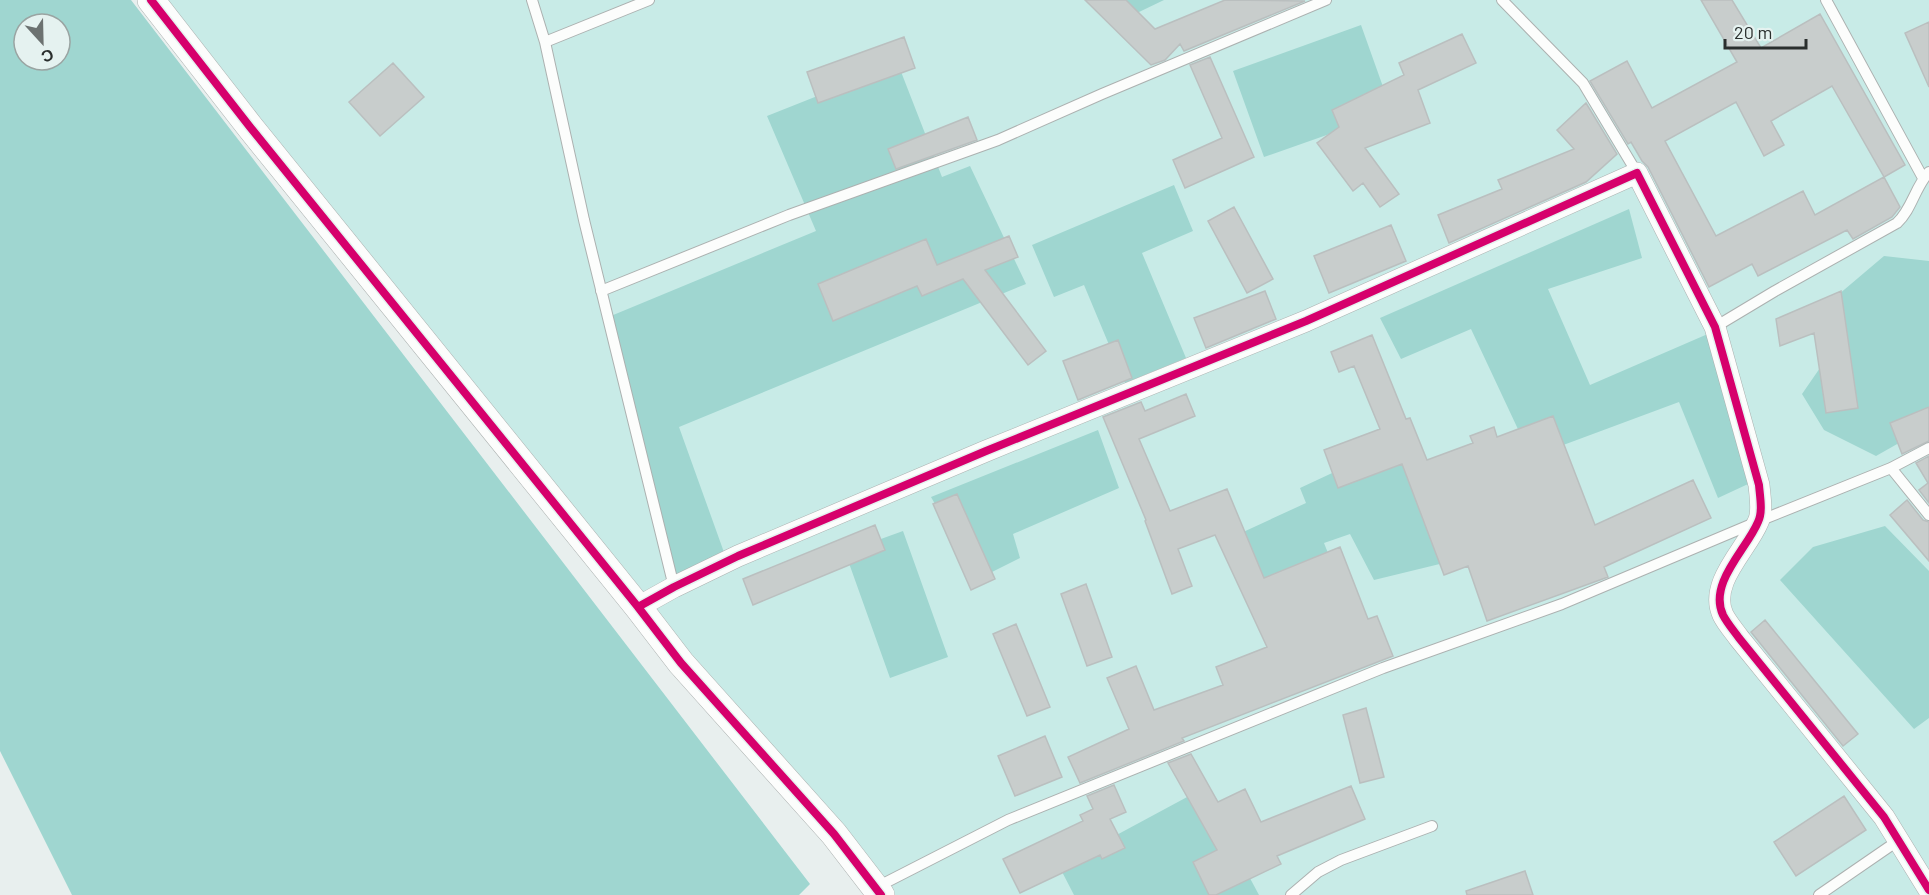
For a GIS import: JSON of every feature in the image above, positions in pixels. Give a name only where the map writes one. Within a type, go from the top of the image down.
[{"type":"street","points":[[151,0],[250,127],[639,607],[681,663],[834,834],[875,893]]},
{"type":"street","points":[[639,607],[738,556],[965,460],[1306,321],[1637,173],[1715,327],[1759,485],[1761,501],[1759,521],[1724,580],[1719,598],[1722,614],[1884,817],[1929,890]]},
{"type":"lane","points":[[532,0],[674,587]]},
{"type":"lane","points":[[544,42],[650,0]]},
{"type":"lane","points":[[601,291],[789,215],[998,140],[1323,0]]},
{"type":"lane","points":[[1502,0],[1583,83],[1637,173]]},
{"type":"lane","points":[[1715,327],[1897,223],[1910,206],[1913,196],[1926,175],[1826,0]]},
{"type":"lane","points":[[875,893],[1008,820],[1383,669],[1562,604],[1891,468],[1929,448]]},
{"type":"lane","points":[[1891,468],[1929,515]]},
{"type":"lane","points":[[1291,895],[1318,872],[1341,860],[1432,826]]},
{"type":"lane","points":[[1819,895],[1899,840]]},
{"type":"shaded area","points":[[0,0],[131,0],[810,884],[799,895],[72,895],[0,751]]},
{"type":"shaded area","points":[[156,0],[1929,0],[1929,895],[879,895]]},
{"type":"shaded area","points":[[1102,0],[1164,0],[1112,25]]},
{"type":"shaded area","points":[[1361,25],[1392,112],[1264,157],[1233,71]]},
{"type":"shaded area","points":[[898,64],[942,177],[970,166],[1026,284],[679,427],[730,569],[679,589],[606,318],[816,231],[767,116]]},
{"type":"shaded area","points":[[1174,185],[1193,231],[1142,253],[1186,358],[1125,383],[1084,285],[1054,297],[1032,245]]},
{"type":"shaded area","points":[[1629,209],[1642,258],[1548,289],[1590,385],[1717,330],[1761,478],[1718,498],[1679,402],[1531,457],[1471,329],[1401,359],[1380,318]]},
{"type":"shaded area","points":[[1884,256],[1929,261],[1929,426],[1876,456],[1824,430],[1802,394],[1831,352],[1825,306]]},
{"type":"shaded area","points":[[1098,430],[1119,488],[1013,534],[1020,558],[978,579],[931,497]]},
{"type":"shaded area","points":[[1403,440],[1452,561],[1374,580],[1350,534],[1324,543],[1343,591],[1269,622],[1228,539],[1306,503],[1300,488]]},
{"type":"shaded area","points":[[1885,526],[1929,571],[1929,718],[1914,729],[1780,580],[1813,547]]},
{"type":"shaded area","points":[[903,531],[948,657],[890,678],[845,552]]},
{"type":"shaded area","points":[[1202,789],[1259,895],[1074,895],[1059,866]]},
{"type":"building","points":[[1085,0],[1126,0],[1155,29],[1225,0],[1305,1],[1184,51],[1180,44],[1165,60],[1151,65]]},
{"type":"building","points":[[1701,0],[1732,0],[1761,48],[1820,14],[1905,165],[1884,177],[1900,207],[1892,217],[1853,239],[1847,230],[1758,276],[1752,264],[1709,287],[1648,167],[1631,142],[1628,144],[1590,81],[1627,61],[1652,108],[1737,62]],"holes":[[[1832,86],[1884,177],[1815,215],[1803,191],[1716,236],[1665,141],[1736,102],[1764,156],[1784,145],[1771,121]]]},
{"type":"building","points":[[1929,22],[1929,87],[1905,33]]},
{"type":"building","points":[[1462,34],[1476,63],[1418,90],[1430,123],[1365,148],[1399,194],[1380,207],[1363,183],[1353,191],[1317,143],[1339,127],[1332,110],[1404,75],[1399,63]]},
{"type":"building","points":[[904,37],[915,68],[818,103],[807,72]]},
{"type":"building","points":[[1210,57],[1254,157],[1185,188],[1173,160],[1222,138],[1190,65]]},
{"type":"building","points":[[393,63],[424,97],[380,136],[349,102]]},
{"type":"building","points":[[1586,103],[1617,154],[1586,182],[1449,243],[1438,215],[1502,189],[1498,180],[1574,149],[1557,130]]},
{"type":"building","points":[[968,117],[977,140],[896,169],[888,149]]},
{"type":"building","points":[[1234,207],[1273,279],[1247,293],[1208,221]]},
{"type":"building","points":[[1391,225],[1406,261],[1329,293],[1314,256]]},
{"type":"building","points":[[1009,236],[1018,257],[985,270],[1046,351],[1028,365],[963,279],[922,296],[917,286],[833,321],[818,284],[926,239],[937,265]]},
{"type":"building","points":[[1265,291],[1276,319],[1206,348],[1194,318]]},
{"type":"building","points":[[1841,291],[1858,408],[1826,413],[1814,333],[1780,346],[1776,319]]},
{"type":"building","points":[[1372,335],[1406,419],[1410,418],[1427,460],[1473,443],[1470,436],[1494,427],[1497,437],[1553,416],[1595,525],[1693,480],[1711,518],[1604,567],[1608,577],[1487,621],[1468,566],[1444,575],[1402,464],[1338,488],[1324,450],[1380,429],[1354,366],[1339,372],[1331,352]]},
{"type":"building","points":[[1118,340],[1132,378],[1078,400],[1063,361]]},
{"type":"building","points":[[1186,394],[1195,416],[1139,439],[1170,511],[1227,489],[1264,578],[1340,547],[1368,619],[1377,616],[1393,656],[1182,738],[1184,741],[1080,783],[1068,757],[1129,729],[1107,678],[1136,666],[1154,710],[1223,685],[1216,667],[1267,647],[1215,535],[1178,549],[1192,586],[1172,594],[1146,520],[1103,417],[1141,402],[1145,411]]},
{"type":"building","points":[[1929,407],[1929,441],[1902,454],[1890,423]]},
{"type":"building","points":[[1929,456],[1929,503],[1919,490],[1928,483],[1916,463]]},
{"type":"building","points":[[957,494],[995,579],[971,590],[933,504]]},
{"type":"building","points":[[1907,500],[1923,520],[1929,522],[1929,561],[1890,515]]},
{"type":"building","points":[[875,525],[885,550],[753,605],[743,579]]},
{"type":"building","points":[[1086,584],[1112,657],[1087,666],[1061,594]]},
{"type":"building","points":[[1765,620],[1858,734],[1843,746],[1751,632]]},
{"type":"building","points":[[1016,624],[1050,707],[1027,716],[993,634]]},
{"type":"building","points":[[1366,708],[1384,777],[1360,783],[1343,715]]},
{"type":"building","points":[[1045,736],[1062,777],[1015,796],[998,756]]},
{"type":"building","points":[[1191,754],[1218,802],[1245,789],[1261,822],[1351,786],[1365,819],[1277,856],[1281,864],[1216,895],[1209,895],[1193,862],[1217,850],[1168,763]]},
{"type":"building","points":[[1114,785],[1126,812],[1110,819],[1125,848],[1102,859],[1100,855],[1020,893],[1003,859],[1083,821],[1080,815],[1093,809],[1087,796]]},
{"type":"building","points":[[1844,796],[1866,830],[1796,876],[1774,842]]},
{"type":"building","points":[[1525,871],[1533,895],[1467,895],[1466,891]]},
{"type":"cycle path","points":[[151,0],[250,127],[681,663],[834,834],[881,895]]},
{"type":"cycle path","points":[[638,607],[738,556],[986,451],[1306,321],[1637,173],[1715,327],[1759,485],[1760,518],[1725,579],[1720,603],[1723,615],[1739,638],[1884,817],[1929,890]]}]
